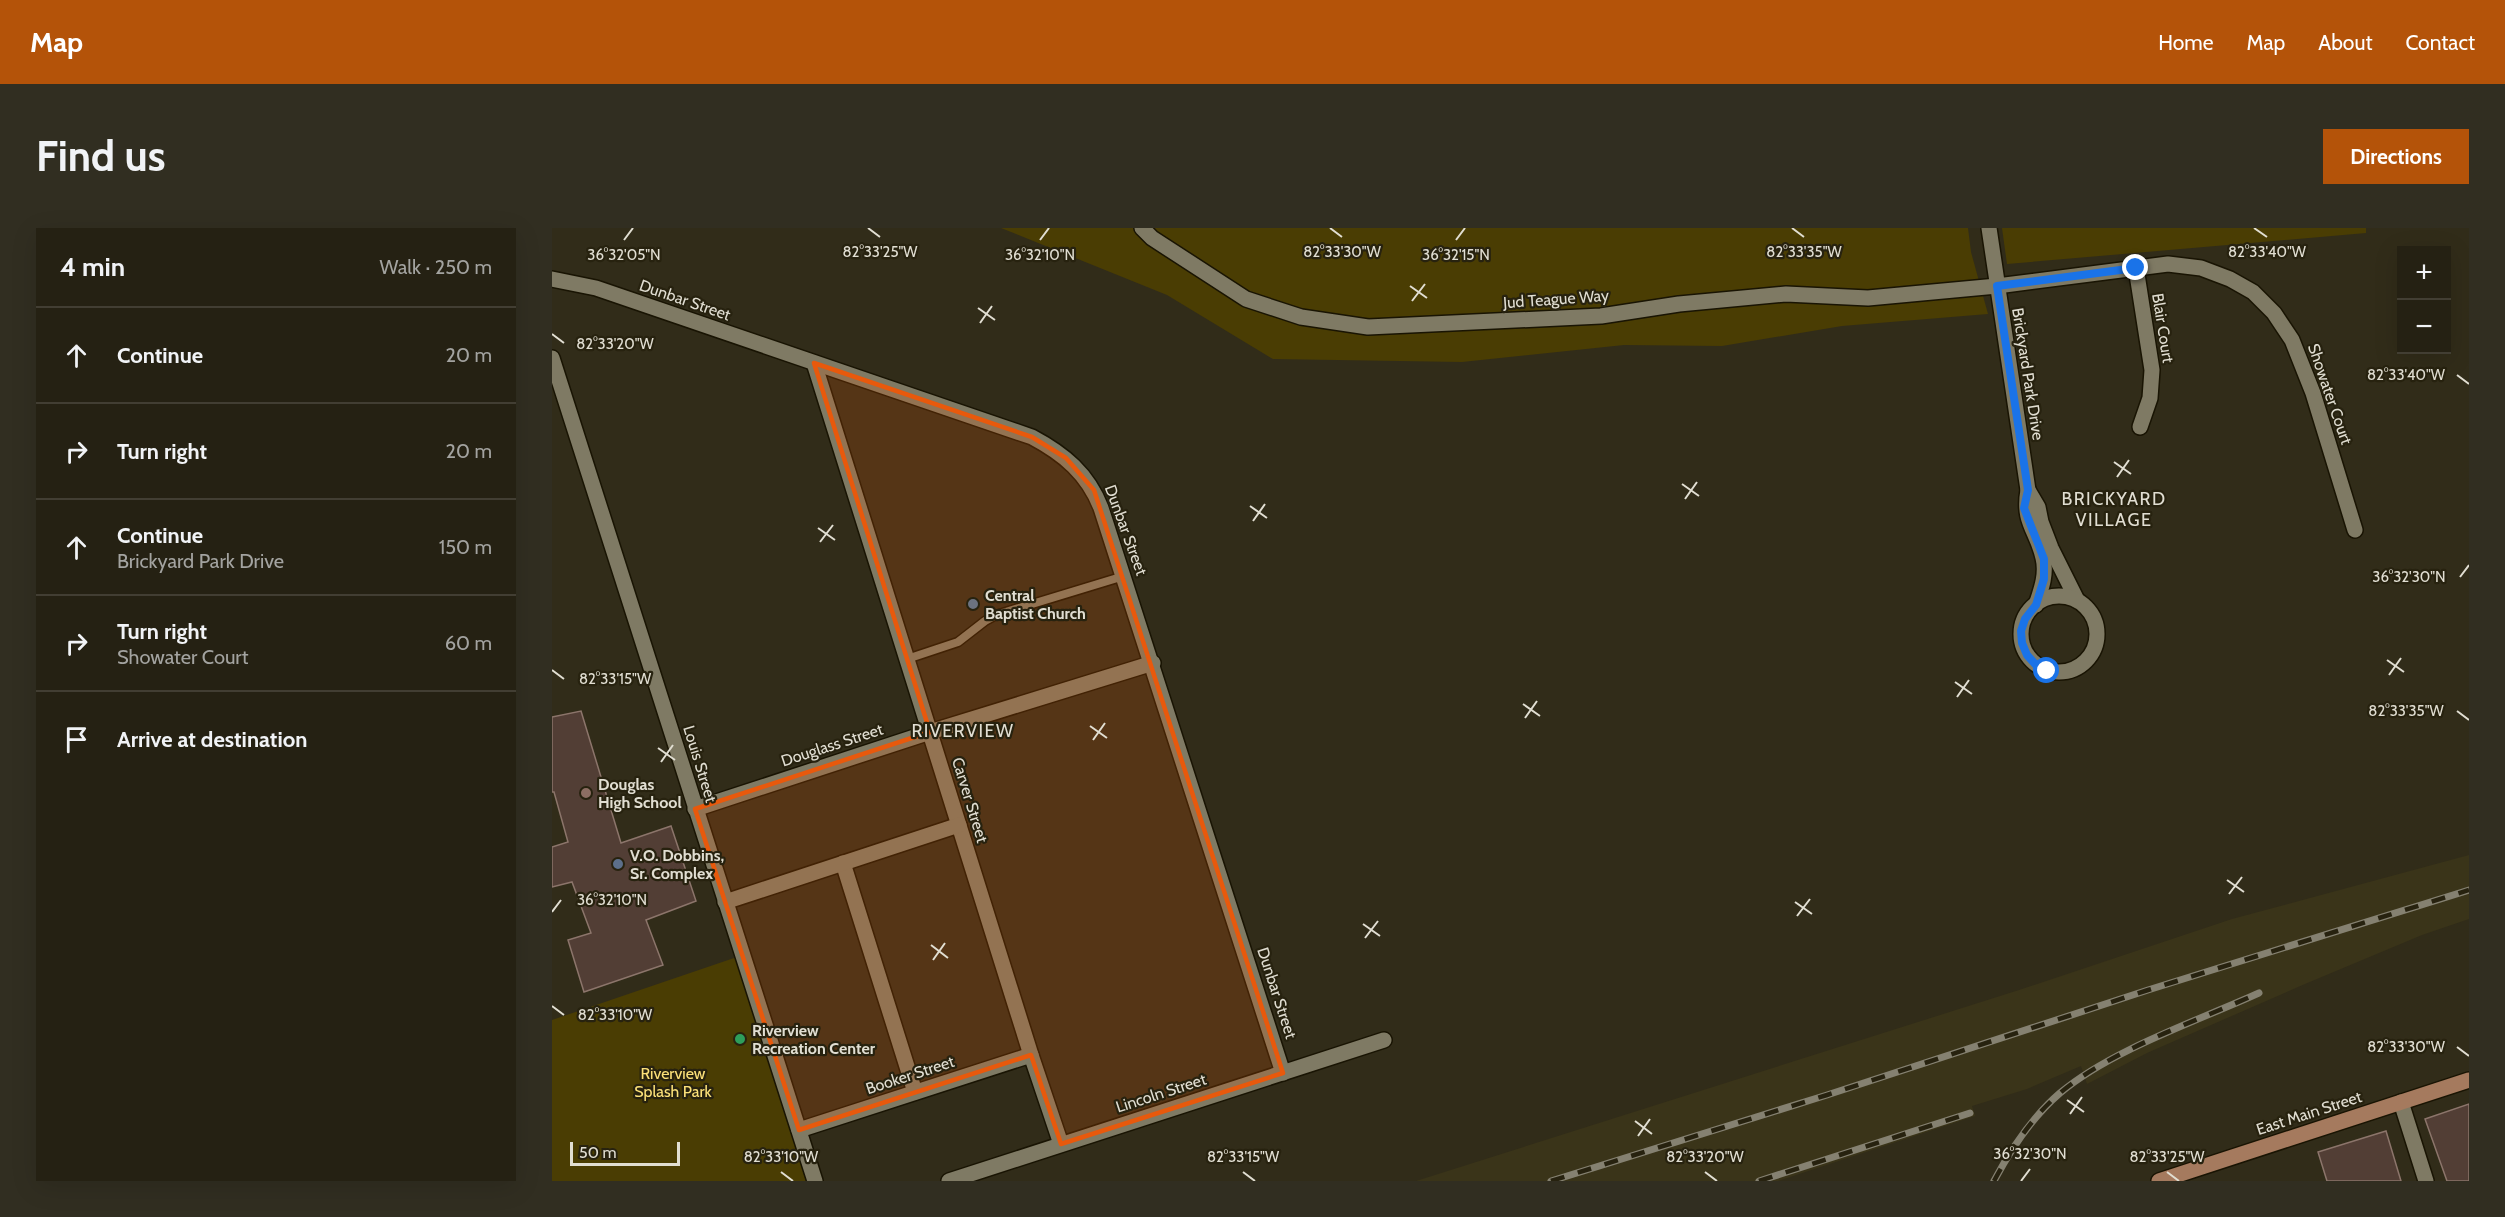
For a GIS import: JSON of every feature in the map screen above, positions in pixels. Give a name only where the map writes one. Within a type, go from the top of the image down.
[{"type":"main road","name":"East Main Street","points":[[2159,1181],[2178,1178],[2469,1080]]},
{"type":"street","name":"Jud Teague Way","points":[[1142,228],[1152,238],[1246,299],[1301,317],[1368,327],[1601,316],[1679,304],[1786,294],[1868,298],[1997,286]]},
{"type":"street","name":"Brickyard Park Drive","points":[[1989,228],[2028,490],[2024,508],[2044,559],[2044,579],[2036,605]]},
{"type":"street","name":"Showater Court","points":[[1997,286],[2168,264],[2201,268],[2230,279],[2253,292],[2274,312],[2292,340],[2313,393],[2355,530]]},
{"type":"street","name":"Blair Court","points":[[2136,268],[2152,370],[2150,399],[2140,427]]},
{"type":"street","name":"Dunbar Street","points":[[552,279],[596,288],[1032,438],[1052,448],[1082,473],[1094,490],[1124,576],[1283,1074]]},
{"type":"street","name":"Louis Street","points":[[552,358],[815,1181]]},
{"type":"street","name":"Carver Street","points":[[814,363],[1061,1144]]},
{"type":"street","name":"Brickyard Park Drive","points":[[2028,490],[2038,507],[2051,548],[2077,600]]},
{"type":"street","points":[[2065,596],[2077,600],[2087,608],[2094,618],[2097,643],[2092,654],[2083,664],[2073,670],[2060,673],[2047,671],[2036,665],[2027,655],[2022,643],[2021,631],[2025,619],[2036,605],[2053,597],[2065,596]]},
{"type":"street","name":"Douglass Street","points":[[695,809],[930,732],[1153,663]]},
{"type":"street","points":[[725,902],[959,825]]},
{"type":"street","points":[[843,863],[915,1092]]},
{"type":"street","name":"Lincoln Street","points":[[949,1181],[1384,1040]]},
{"type":"street","name":"Booker Street","points":[[800,1130],[1031,1055]]},
{"type":"street","points":[[2401,1102],[2426,1181]]},
{"type":"lane","points":[[907,659],[958,642],[996,615],[1124,576]]},
{"type":"highlighted area","points":[[814,363],[1032,437],[1066,458],[1094,490],[1283,1073],[1061,1144],[1031,1055],[799,1130],[695,809],[930,732]]},
{"type":"shaded area","points":[[2469,855],[2469,919],[2422,935],[2305,984],[2147,1053],[2087,1084],[2081,1066],[2027,1089],[1972,1106],[1975,1116],[1778,1181],[1416,1181],[2019,990],[2232,919]]},
{"type":"green space","points":[[1001,228],[1968,228],[1971,252],[1988,314],[1842,326],[1722,346],[1624,345],[1462,362],[1273,359],[1167,295]]},
{"type":"green space","points":[[2002,228],[2366,228],[2366,233],[2007,264]]},
{"type":"green space","name":"Riverview Splash Park","points":[[737,957],[806,1181],[552,1181],[552,1020]]},
{"type":"building","name":"V.O. Dobbins, Sr. Complex","points":[[581,711],[621,843],[671,826],[696,901],[646,920],[663,965],[584,992],[568,940],[591,933],[572,882],[552,887],[552,847],[568,842],[554,792],[552,792],[552,717]]},
{"type":"building","points":[[2469,1104],[2469,1181],[2447,1181],[2425,1119]]},
{"type":"building","points":[[2386,1131],[2401,1181],[2327,1181],[2318,1152]]},
{"type":"railway","points":[[1551,1181],[2469,890]]},
{"type":"railway","points":[[1994,1181],[2031,1123],[2050,1102],[2081,1078],[2129,1050],[2259,993]]},
{"type":"railway","points":[[1759,1181],[1970,1113]]},
{"type":"place","name":"Central Baptist Church","points":[[973,604]]},
{"type":"place","name":"Douglas High School","points":[[586,793]]},
{"type":"place","name":"V.O. Dobbins, Sr. Complex","points":[[618,864]]},
{"type":"place","name":"Riverview Recreation Center","points":[[740,1039]]},
{"type":"district","name":"BRICKYARD VILLAGE","points":[[2114,509]]},
{"type":"district","name":"RIVERVIEW","points":[[963,731]]},
{"type":"route","points":[[2047,671],[2036,665],[2027,655],[2022,643],[2021,631],[2025,619],[2031,608],[2036,605],[2044,579],[2044,559],[2024,508],[2028,490],[1997,286],[2136,268]]}]
